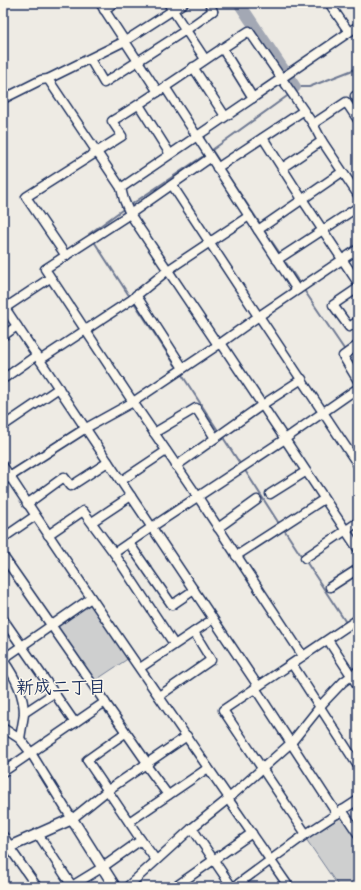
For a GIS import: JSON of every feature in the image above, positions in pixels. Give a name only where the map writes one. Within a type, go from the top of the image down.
[{"type":"main road","points":[[3,837],[6,848],[72,819],[116,887]]},
{"type":"street","points":[[114,3],[102,6],[138,61],[197,137],[297,290]]},
{"type":"street","points":[[168,3],[206,59]]},
{"type":"street","points":[[3,98],[41,80],[48,79],[125,41],[184,3]]},
{"type":"street","points":[[90,59],[104,83],[186,30],[213,10],[209,3]]},
{"type":"street","points":[[330,3],[349,32]]},
{"type":"street","points":[[121,188],[358,26]]},
{"type":"street","points":[[66,256],[26,197],[122,136],[112,121],[139,105],[249,31],[284,76],[303,111],[358,195]]},
{"type":"street","points":[[222,48],[253,98]]},
{"type":"street","points":[[193,68],[225,116]]},
{"type":"street","points":[[48,79],[121,188],[130,214],[262,405],[305,472],[358,549]]},
{"type":"street","points":[[358,95],[356,96],[358,100]]},
{"type":"street","points":[[312,124],[346,102],[357,117]]},
{"type":"street","points":[[139,105],[170,154]]},
{"type":"street","points":[[217,168],[303,111]]},
{"type":"street","points":[[263,138],[358,283]]},
{"type":"street","points":[[282,168],[322,141]]},
{"type":"street","points":[[210,158],[130,214],[45,269],[303,656]]},
{"type":"street","points":[[258,230],[342,172]]},
{"type":"street","points":[[172,185],[358,465]]},
{"type":"street","points":[[278,260],[358,207]]},
{"type":"street","points":[[3,379],[85,331],[168,270],[249,216]]},
{"type":"street","points":[[6,479],[86,428],[133,402],[358,249]]},
{"type":"street","points":[[50,278],[4,307],[194,590],[257,687],[291,743],[339,812],[358,834]]},
{"type":"street","points":[[358,288],[333,305],[348,327],[358,321]]},
{"type":"street","points":[[136,295],[183,368]]},
{"type":"street","points":[[3,336],[17,326]]},
{"type":"street","points":[[358,345],[342,356],[358,381]]},
{"type":"street","points":[[176,466],[262,405],[302,379]]},
{"type":"street","points":[[3,426],[59,388]]},
{"type":"street","points":[[114,553],[285,439],[358,388]]},
{"type":"street","points":[[154,433],[196,408],[215,438]]},
{"type":"street","points":[[121,481],[166,451]]},
{"type":"street","points":[[27,504],[64,477],[72,486],[108,462]]},
{"type":"street","points":[[3,466],[6,479],[27,504],[272,860],[289,887]]},
{"type":"street","points":[[270,494],[305,472]]},
{"type":"street","points":[[92,522],[131,496]]},
{"type":"street","points":[[236,556],[324,499]]},
{"type":"street","points":[[218,528],[257,500]]},
{"type":"street","points":[[48,535],[83,511],[114,553],[174,644]]},
{"type":"street","points":[[3,538],[35,516]]},
{"type":"street","points":[[305,558],[358,522]]},
{"type":"street","points":[[129,543],[172,605],[194,590]]},
{"type":"street","points":[[3,556],[168,795]]},
{"type":"street","points":[[330,587],[358,569]]},
{"type":"street","points":[[20,739],[24,713],[22,700],[14,675],[3,660],[91,598]]},
{"type":"street","points":[[3,620],[75,723]]},
{"type":"street","points":[[306,834],[223,710],[358,620]]},
{"type":"street","points":[[140,668],[207,623]]},
{"type":"street","points":[[159,696],[211,660],[194,632]]},
{"type":"street","points":[[328,640],[355,674],[358,686]]},
{"type":"street","points":[[292,664],[358,766]]},
{"type":"street","points":[[127,887],[192,828],[263,769],[291,743],[320,707],[343,682],[355,674]]},
{"type":"street","points":[[24,713],[54,693]]},
{"type":"street","points":[[3,772],[104,702]]},
{"type":"street","points":[[3,728],[20,739],[31,753],[72,819],[108,790],[187,736]]},
{"type":"street","points":[[125,733],[87,760],[156,860]]},
{"type":"street","points":[[129,822],[208,768]]},
{"type":"street","points":[[192,828],[233,887],[306,834],[358,800]]},
{"type":"street","points":[[175,887],[252,833]]},
{"type":"street","points":[[38,834],[72,886],[103,867],[141,840]]},
{"type":"street","points":[[6,848],[37,887]]},
{"type":"shaded area","points":[[91,603],[129,658],[93,682],[55,627]]},
{"type":"shaded area","points":[[340,818],[343,818],[358,841],[358,887],[339,887],[306,839]]},
{"type":"waterway","points":[[239,3],[295,87]]},
{"type":"waterway","points":[[292,90],[295,87],[309,87],[358,68]]},
{"type":"waterway","points":[[219,161],[212,150],[290,94]]},
{"type":"waterway","points":[[132,204],[202,157]]},
{"type":"waterway","points":[[225,171],[259,222]]},
{"type":"waterway","points":[[89,234],[122,210]]},
{"type":"waterway","points":[[266,233],[279,252]]},
{"type":"waterway","points":[[95,243],[128,294]]},
{"type":"waterway","points":[[286,263],[299,282]]},
{"type":"waterway","points":[[304,290],[344,349]]},
{"type":"waterway","points":[[135,304],[175,365]]},
{"type":"waterway","points":[[350,359],[358,371]]},
{"type":"waterway","points":[[182,375],[217,429]]},
{"type":"waterway","points":[[224,439],[239,462]]},
{"type":"waterway","points":[[246,472],[278,522]]},
{"type":"waterway","points":[[285,531],[302,557]]},
{"type":"waterway","points":[[305,560],[345,621]]},
{"type":"waterway","points":[[352,631],[358,641]]},
{"type":"district","name":"新成二丁目","points":[[61,689]]}]
